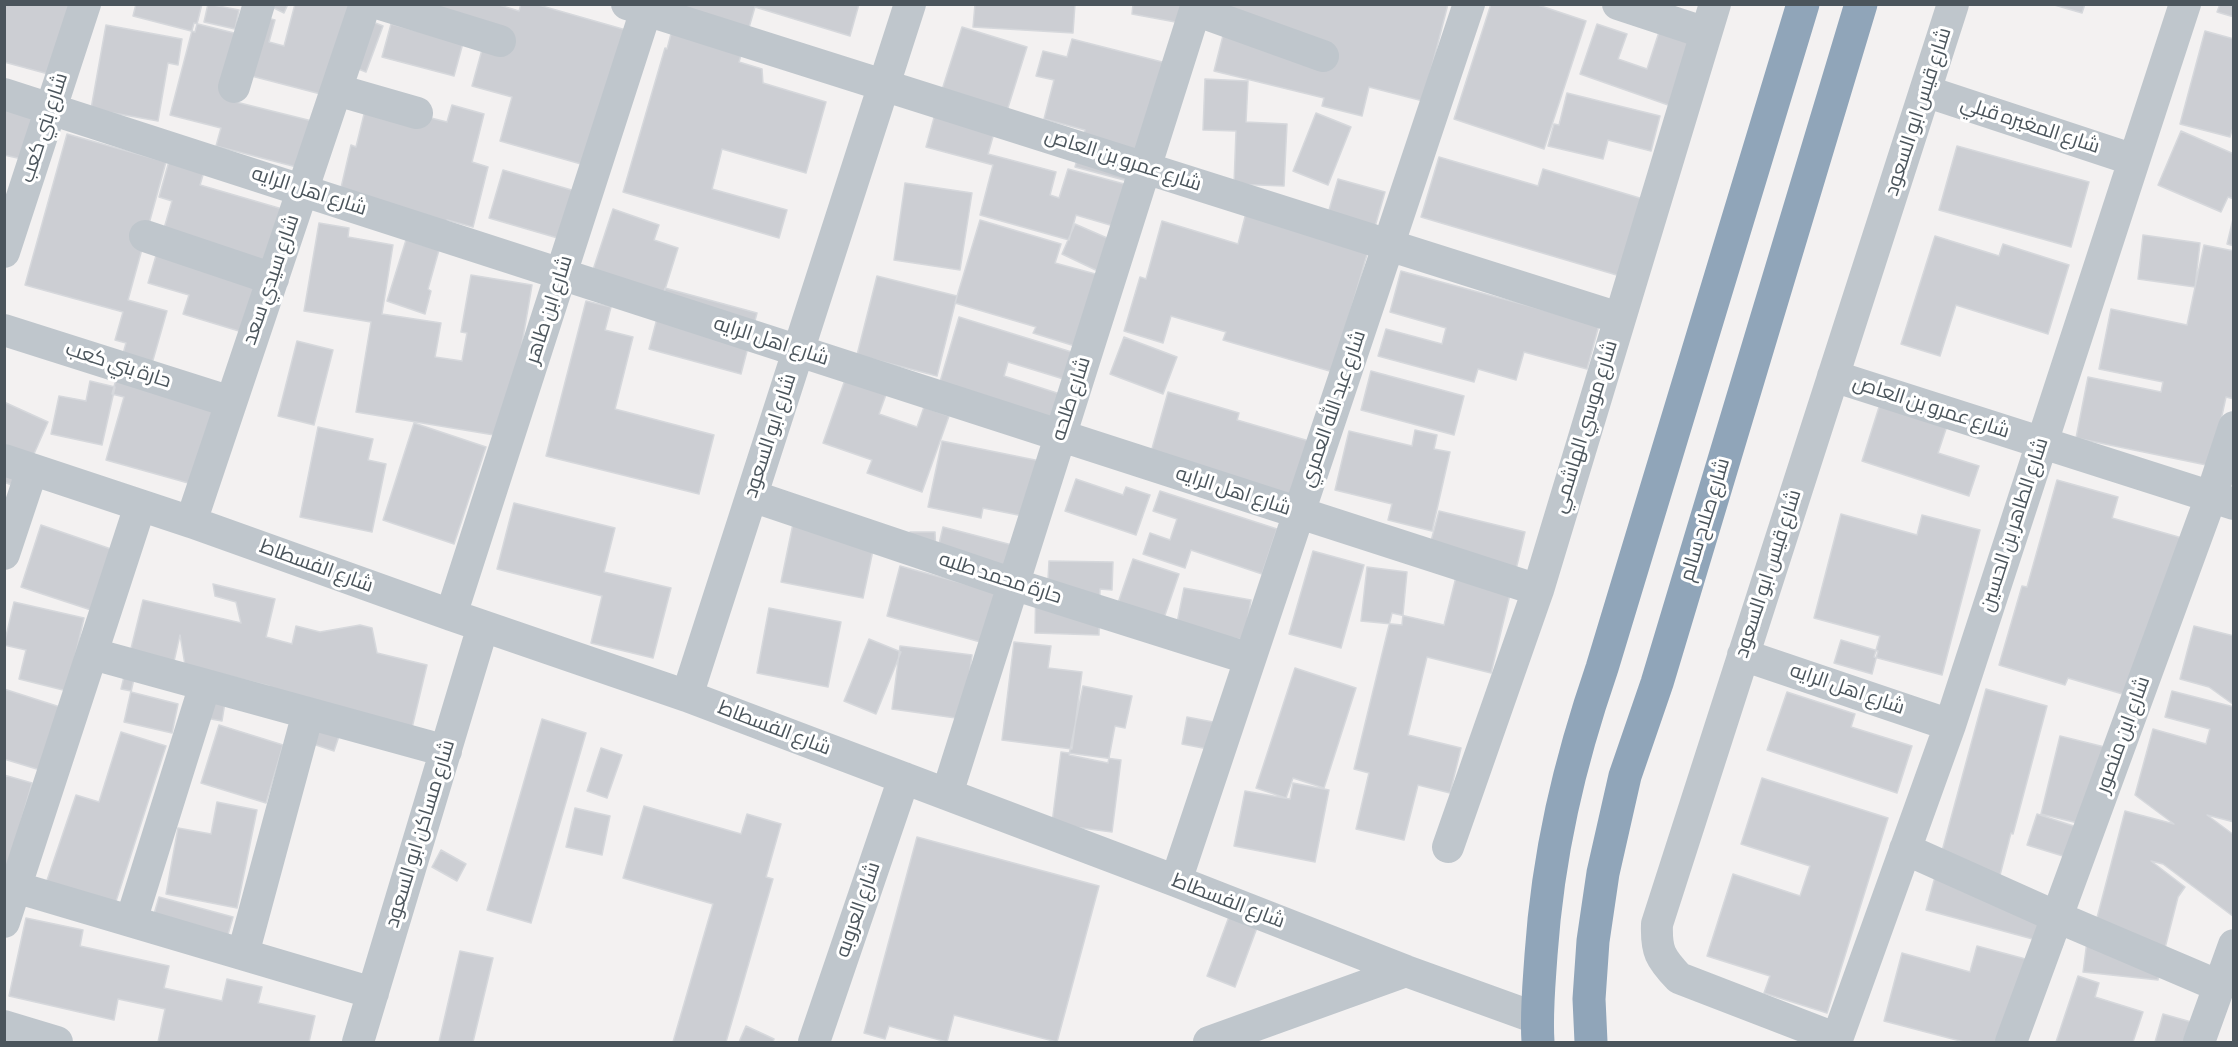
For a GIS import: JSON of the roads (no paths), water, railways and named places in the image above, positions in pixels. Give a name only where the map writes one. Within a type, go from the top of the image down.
[{"type":"highway","points":[[1537,1030],[1544,912],[1565,789],[1581,728],[1602,668],[1803,4]]},
{"type":"highway","name":"شارع صلاح سالم","points":[[1594,1041],[1589,999],[1593,941],[1603,873],[1624,776],[1656,683],[1861,4]]},
{"type":"street","name":"شارع بني كعب","points":[[4,252],[85,4]]},
{"type":"street","points":[[234,87],[260,4]]},
{"type":"street","name":"شارع سيدي سعد","points":[[191,522],[365,4]]},
{"type":"street","points":[[380,4],[500,41]]},
{"type":"street","name":"شارع ابو السعود","points":[[687,696],[910,4]]},
{"type":"street","name":"شارع عبد الله العمري","points":[[1176,881],[1469,4]]},
{"type":"street","points":[[1618,4],[1711,19]]},
{"type":"street","name":"شارع قيس ابو السعود","points":[[1837,1040],[1679,978],[1664,962],[1656,946],[1657,924],[1953,4]]},
{"type":"street","name":"شارع الطاهر بن الحسين","points":[[1837,1040],[1950,724],[2185,4]]},
{"type":"street","name":"شارع عمرو بن العاص","points":[[640,7],[1619,318]]},
{"type":"street","name":"شارع ابن طاهر","points":[[451,615],[561,274],[640,7]]},
{"type":"street","points":[[1196,7],[1323,56]]},
{"type":"street","name":"شارع طلحه","points":[[947,794],[1196,7]]},
{"type":"street","name":"شارع موسي الهاشمي","points":[[1448,847],[1538,591],[1711,19]]},
{"type":"street","points":[[337,90],[417,113]]},
{"type":"street","name":"شارع المغيره قبلي","points":[[1925,91],[2134,160]]},
{"type":"street","name":"شارع اهل الرايه","points":[[4,94],[1538,591]]},
{"type":"street","points":[[145,236],[273,279]]},
{"type":"street","name":"حارة بني كعب","points":[[4,330],[231,402]]},
{"type":"street","name":"شارع عمرو بن العاص","points":[[1833,376],[2222,501]]},
{"type":"street","name":"شارع ابن منصور","points":[[2011,1042],[2057,917],[2222,501],[2234,428]]},
{"type":"street","points":[[4,554],[18,465]]},
{"type":"street","name":"شارع الفسطاط","points":[[18,465],[191,522],[687,696],[1176,881],[1406,971],[1537,1030]]},
{"type":"street","name":"حارة محمد طلبه","points":[[752,496],[1013,584],[1250,659]]},
{"type":"street","points":[[4,922],[140,506]]},
{"type":"street","name":"شارع مساكن ابو السعود","points":[[358,1042],[483,626]]},
{"type":"street","points":[[93,654],[446,751]]},
{"type":"street","name":"شارع اهل الرايه","points":[[1743,655],[1950,724]]},
{"type":"street","points":[[131,921],[205,685]]},
{"type":"street","points":[[243,954],[308,713]]},
{"type":"street","name":"شارع العروبه","points":[[814,1042],[904,778]]},
{"type":"street","points":[[1905,849],[2219,986]]},
{"type":"street","points":[[15,887],[373,993]]},
{"type":"street","points":[[2199,1042],[2234,945]]},
{"type":"street","points":[[1209,1042],[1406,971]]},
{"type":"street","points":[[4,1026],[57,1042]]}]
